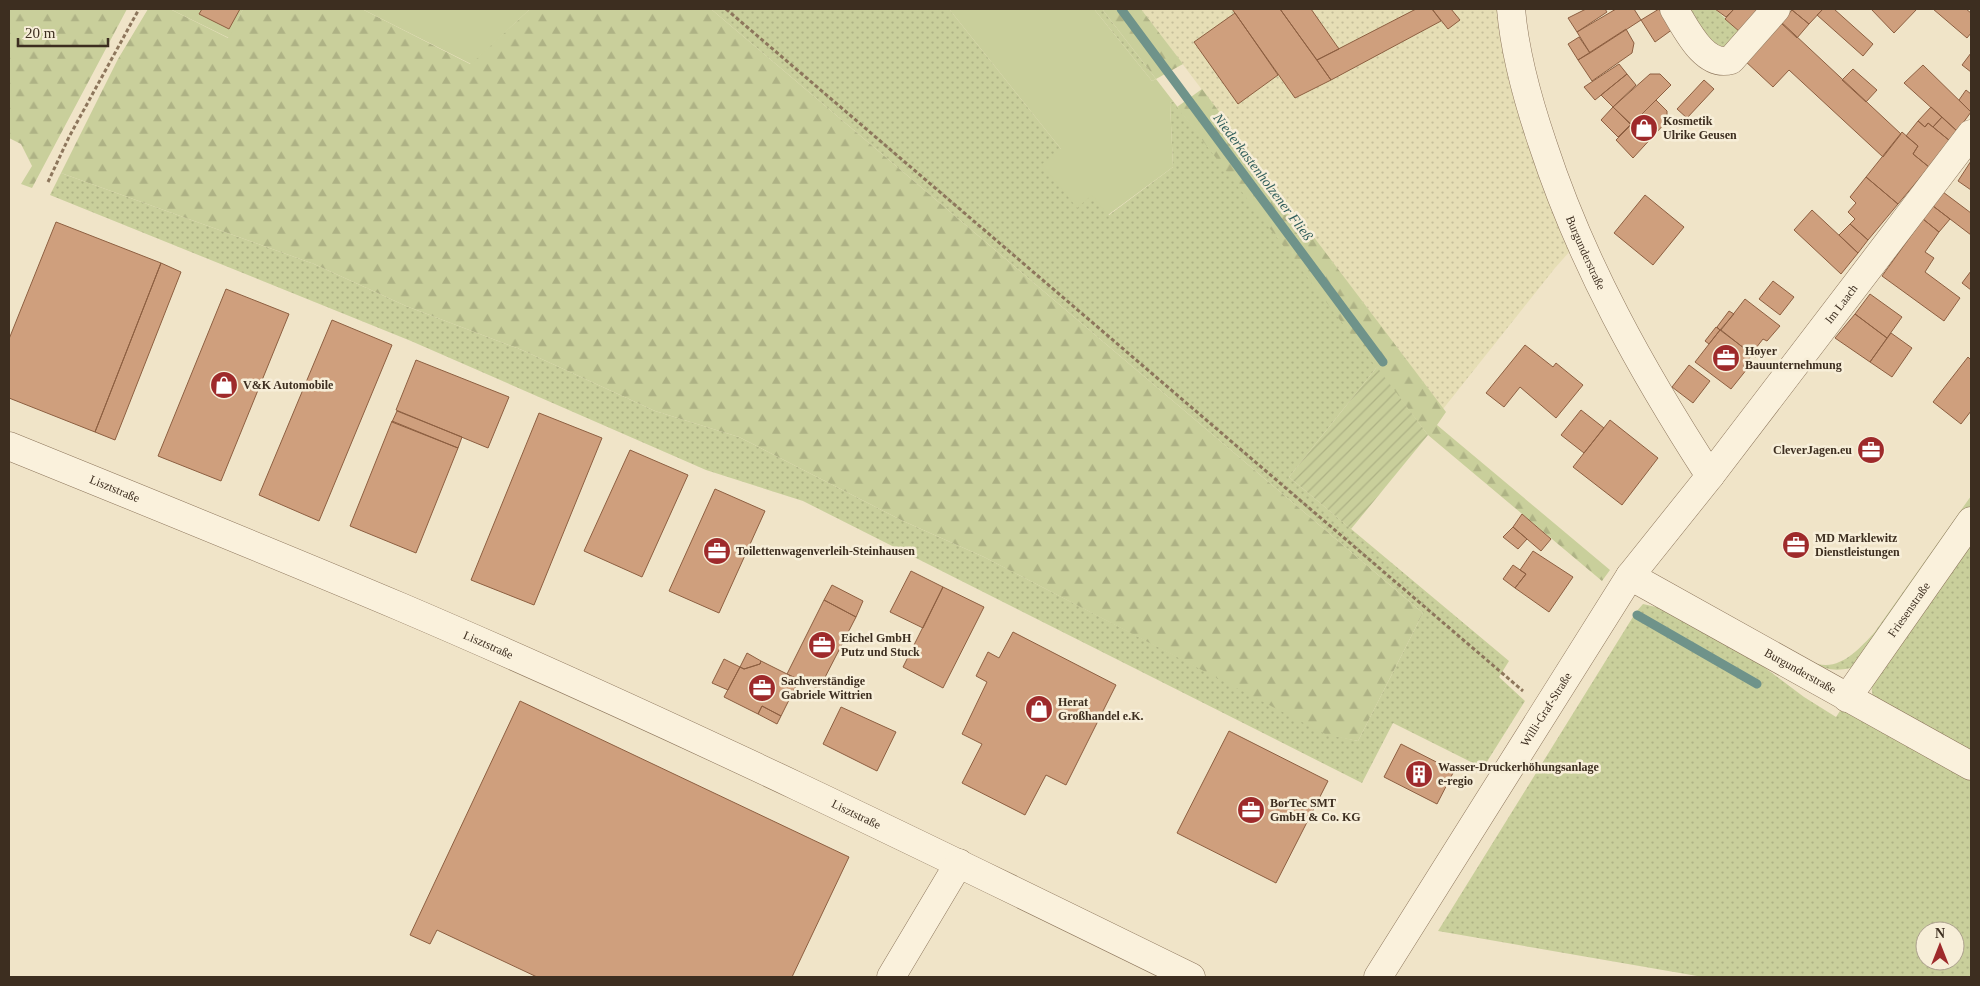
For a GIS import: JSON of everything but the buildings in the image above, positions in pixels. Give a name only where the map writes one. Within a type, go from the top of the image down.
[{"type":"street","name":"Burgunderstraße","points":[[1511,9],[1518,55],[1529,102],[1551,171],[1589,265],[1612,311],[1665,404],[1710,476]]},
{"type":"street","points":[[1674,9],[1692,38],[1706,54],[1714,60],[1723,62],[1731,60],[1776,9]]},
{"type":"street","name":"Im Laach","points":[[1710,476],[1971,134]]},
{"type":"street","name":"Lisztstraße","points":[[9,446],[402,608],[647,717],[959,863],[1191,977]]},
{"type":"street","name":"Willi-Graf-Straße","points":[[1378,977],[1630,576],[1710,476]]},
{"type":"street","name":"Friesenstraße","points":[[1847,698],[1971,521]]},
{"type":"street","name":"Burgunderstraße","points":[[1630,576],[1971,766]]},
{"type":"street","points":[[891,977],[959,863]]},
{"type":"path","points":[[48,182],[69,137],[139,9]]},
{"type":"path","points":[[726,9],[1546,710]]},
{"type":"shaded area","points":[[1141,9],[1499,9],[1571,250],[1443,409]]},
{"type":"green space","points":[[9,9],[127,9],[32,188],[21,184],[32,166],[21,144],[9,138]]},
{"type":"green space","points":[[148,9],[170,9],[228,38],[243,9],[362,9],[470,64],[530,9],[711,9],[1423,613],[1358,741],[1327,735],[984,557],[903,521],[739,437],[655,411],[522,350],[406,306],[314,264],[61,173],[118,59]]},
{"type":"green space","points":[[170,9],[243,9],[229,38]]},
{"type":"green space","points":[[362,9],[530,9],[471,64]]},
{"type":"green space","points":[[711,9],[949,9],[1061,149],[1109,215],[1173,167],[1170,103],[1173,101],[1377,367],[1289,477],[1509,661],[1499,677],[1525,701],[1483,768],[1393,723],[1362,783],[803,501],[706,470],[411,341],[50,195],[61,173],[314,264],[406,306],[522,350],[655,411],[739,437],[903,521],[984,557],[1327,734],[1358,741],[1423,613]]},
{"type":"green space","points":[[949,9],[1094,9],[1152,81],[1156,79],[1173,101],[1170,103],[1173,167],[1108,215],[1092,195],[1077,208],[1042,164],[1061,149]]},
{"type":"green space","points":[[1094,9],[1102,9],[1156,79],[1152,81]]},
{"type":"green space","points":[[1102,9],[1141,9],[1183,64],[1156,79]]},
{"type":"green space","points":[[1687,9],[1715,9],[1740,32],[1722,50],[1708,40]]},
{"type":"green space","points":[[1202,89],[1446,412],[1437,425],[1610,570],[1602,581],[1428,435],[1177,107]]},
{"type":"green space","points":[[1377,367],[1428,435],[1351,529],[1289,477]]},
{"type":"green space","points":[[1971,496],[1971,507],[1916,587],[1851,668],[1833,670],[1819,666],[1790,649],[1815,663],[1826,665],[1842,661],[1856,651],[1874,633]]},
{"type":"green space","points":[[1971,533],[1971,754],[1873,698],[1871,684]]},
{"type":"green space","points":[[1643,604],[1660,608],[1752,658],[1804,697],[1836,717],[1842,708],[1971,777],[1971,977],[1703,977],[1438,931],[1636,612]]},
{"type":"waterway","name":"Niederkastenholzener Fließ","points":[[1121,9],[1383,362]]},
{"type":"waterway","name":"Niederkastenholzener Fließ","points":[[1637,615],[1757,684]]},
{"type":"place","name":"Kosmetik Ulrike Geusen","points":[[1644,128]]},
{"type":"place","name":"Hoyer Bauunternehmung","points":[[1726,358]]},
{"type":"place","name":"V&K Automobile","points":[[224,385]]},
{"type":"place","name":"CleverJagen.eu","points":[[1871,450]]},
{"type":"place","name":"MD Marklewitz Dienstleistungen","points":[[1796,545]]},
{"type":"place","name":"Toilettenwagenverleih-Steinhausen","points":[[717,551]]},
{"type":"place","name":"Eichel GmbH Putz und Stuck","points":[[822,645]]},
{"type":"place","name":"Sachverständige Gabriele Wittrien","points":[[762,688]]},
{"type":"place","name":"Herat Großhandel e.K.","points":[[1039,709]]},
{"type":"place","name":"Wasser-Druckerhöhungsanlage e-regio","points":[[1419,774]]},
{"type":"place","name":"BorTec SMT GmbH & Co. KG","points":[[1251,810]]}]
